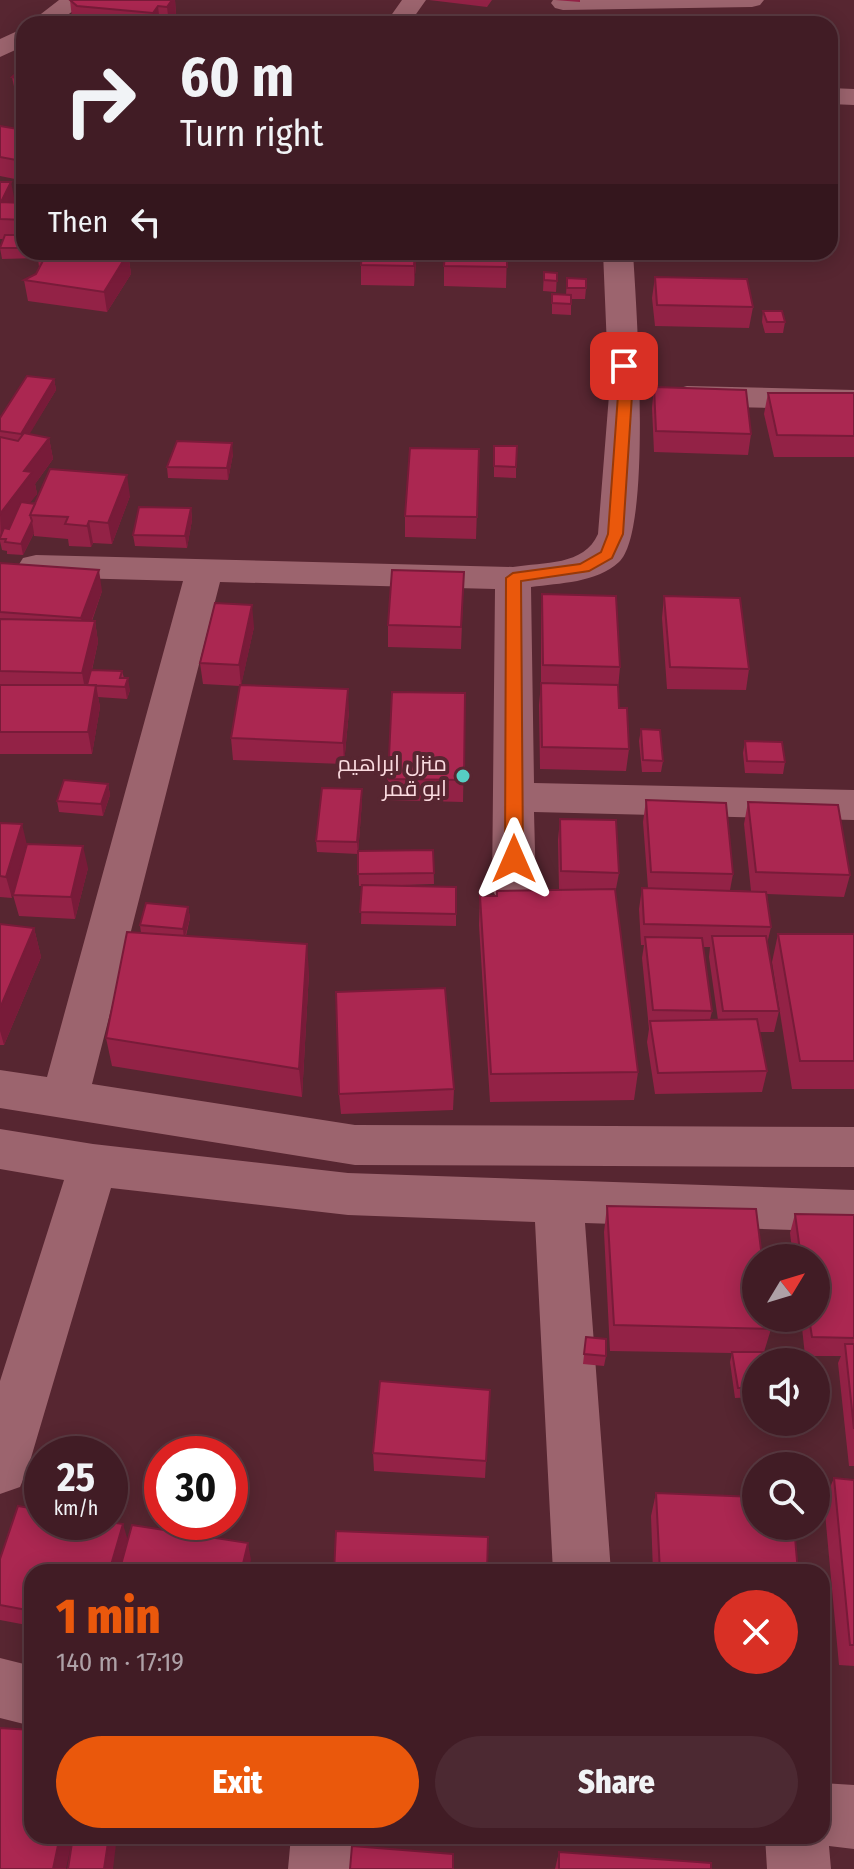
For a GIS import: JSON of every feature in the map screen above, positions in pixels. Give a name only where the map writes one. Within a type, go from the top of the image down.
[{"type":"street","points":[[52,16],[75,0]]},
{"type":"street","points":[[563,3],[752,0]]},
{"type":"street","points":[[36,566],[513,578],[584,568],[607,554],[616,534],[625,395],[618,260]]},
{"type":"street","points":[[625,395],[854,400]]},
{"type":"street","points":[[64,1100],[204,572]]},
{"type":"street","points":[[513,578],[514,890]]},
{"type":"street","points":[[514,797],[854,805]]},
{"type":"street","points":[[0,1089],[355,1145],[854,1147]]},
{"type":"street","points":[[0,1149],[93,1165],[348,1194],[854,1211]]},
{"type":"street","points":[[0,1468],[93,1165]]},
{"type":"street","points":[[559,1201],[582,1564]]},
{"type":"street","points":[[0,1688],[24,1694]]},
{"type":"street","points":[[830,1815],[854,1817]]},
{"type":"street","points":[[320,1869],[322,1844]]},
{"type":"street","points":[[797,1844],[799,1869]]},
{"type":"building","points":[[70,0],[172,0],[167,7],[158,6],[153,13],[77,6]]},
{"type":"building","points":[[0,126],[16,129],[16,160],[0,157]]},
{"type":"building","points":[[0,182],[11,182],[1,202],[16,203],[16,220],[0,219]]},
{"type":"building","points":[[5,235],[16,235],[16,248],[0,248]]},
{"type":"building","points":[[43,260],[124,260],[104,292],[24,280],[36,274]]},
{"type":"building","points":[[361,260],[414,260],[414,266],[361,265]]},
{"type":"building","points":[[444,260],[507,260],[507,267],[444,266]]},
{"type":"building","points":[[544,272],[557,273],[557,281],[544,280]]},
{"type":"building","points":[[655,277],[747,279],[753,307],[657,305]]},
{"type":"building","points":[[567,278],[586,279],[586,288],[567,288]]},
{"type":"building","points":[[552,294],[571,295],[571,304],[552,303]]},
{"type":"building","points":[[763,311],[782,311],[785,322],[767,322]]},
{"type":"building","points":[[27,376],[54,379],[21,434],[0,431],[0,418]]},
{"type":"building","points":[[654,387],[746,390],[751,434],[656,431]]},
{"type":"building","points":[[768,393],[854,393],[854,436],[777,435]]},
{"type":"building","points":[[24,433],[49,438],[24,471],[32,472],[0,514],[0,437],[18,441]]},
{"type":"building","points":[[177,441],[232,443],[227,468],[167,467]]},
{"type":"building","points":[[494,446],[517,446],[516,467],[494,466]]},
{"type":"building","points":[[410,448],[479,449],[477,517],[405,516]]},
{"type":"building","points":[[50,469],[127,475],[108,523],[89,521],[87,526],[65,524],[68,517],[30,515]]},
{"type":"building","points":[[21,502],[35,504],[30,515],[32,521],[21,544],[5,542],[6,539],[0,539],[4,528],[9,529]]},
{"type":"building","points":[[139,507],[191,508],[185,536],[133,535]]},
{"type":"building","points":[[0,563],[99,570],[81,618],[0,612]]},
{"type":"building","points":[[392,570],[464,572],[461,627],[388,625]]},
{"type":"building","points":[[542,594],[616,596],[620,667],[543,665]]},
{"type":"building","points":[[664,596],[740,598],[749,669],[670,667]]},
{"type":"building","points":[[215,603],[252,605],[239,665],[200,663]]},
{"type":"building","points":[[0,619],[95,621],[82,673],[0,671]]},
{"type":"building","points":[[91,670],[122,671],[120,678],[128,678],[125,687],[87,685]]},
{"type":"building","points":[[541,683],[618,685],[619,708],[627,708],[629,749],[542,747]]},
{"type":"building","points":[[0,685],[96,685],[88,732],[0,732]]},
{"type":"building","points":[[240,685],[348,689],[343,743],[231,738]]},
{"type":"building","points":[[392,692],[465,693],[464,780],[388,779]]},
{"type":"building","points":[[641,729],[660,730],[663,761],[643,760]]},
{"type":"building","points":[[745,741],[782,742],[785,762],[747,761]]},
{"type":"building","points":[[64,780],[108,784],[101,804],[57,801]]},
{"type":"building","points":[[322,788],[362,789],[357,842],[316,841]]},
{"type":"building","points":[[646,800],[726,803],[733,874],[651,872]]},
{"type":"building","points":[[748,802],[838,805],[850,875],[756,872]]},
{"type":"building","points":[[560,819],[616,820],[619,873],[561,871]]},
{"type":"building","points":[[0,823],[22,824],[6,877],[0,876]]},
{"type":"building","points":[[27,844],[83,846],[71,897],[13,895]]},
{"type":"building","points":[[433,850],[434,873],[358,874],[358,851]]},
{"type":"building","points":[[362,885],[456,887],[456,914],[360,912]]},
{"type":"building","points":[[642,888],[766,892],[771,927],[644,924]]},
{"type":"building","points":[[615,889],[638,1072],[491,1074],[480,896],[497,896],[497,891]]},
{"type":"building","points":[[146,903],[188,907],[183,929],[140,925]]},
{"type":"building","points":[[0,924],[34,928],[0,1008]]},
{"type":"building","points":[[127,932],[307,944],[299,1069],[106,1038]]},
{"type":"building","points":[[778,934],[854,934],[854,1061],[800,1061]]},
{"type":"building","points":[[712,936],[766,936],[779,1011],[723,1011]]},
{"type":"building","points":[[645,937],[702,938],[712,1011],[653,1010]]},
{"type":"building","points":[[445,988],[454,1089],[339,1094],[336,992]]},
{"type":"building","points":[[757,1019],[767,1071],[658,1073],[650,1021]]},
{"type":"building","points":[[607,1206],[756,1209],[760,1244],[742,1244],[742,1328],[614,1325]]},
{"type":"building","points":[[795,1214],[854,1215],[854,1338],[812,1337],[811,1332],[830,1332],[830,1244],[799,1244]]},
{"type":"building","points":[[586,1337],[606,1339],[606,1356],[584,1354]]},
{"type":"building","points":[[845,1344],[854,1344],[854,1429]]},
{"type":"building","points":[[732,1352],[742,1352],[742,1388],[738,1388]]},
{"type":"building","points":[[380,1381],[490,1390],[486,1461],[373,1453]]},
{"type":"building","points":[[834,1478],[854,1480],[854,1645],[850,1645]]},
{"type":"building","points":[[656,1493],[742,1496],[742,1540],[795,1540],[797,1564],[660,1564]]},
{"type":"building","points":[[18,1506],[24,1507],[24,1540],[118,1540],[111,1564],[24,1564],[24,1610],[0,1605],[0,1559]]},
{"type":"building","points":[[132,1525],[144,1527],[144,1540],[229,1540],[248,1543],[243,1564],[121,1564]]},
{"type":"building","points":[[336,1531],[488,1537],[487,1564],[334,1564]]},
{"type":"building","points":[[0,1728],[24,1730],[24,1844],[58,1844],[53,1869],[0,1869]]},
{"type":"building","points":[[72,1844],[108,1844],[104,1869],[68,1869]]},
{"type":"building","points":[[352,1846],[453,1854],[453,1869],[350,1869]]},
{"type":"building","points":[[559,1852],[711,1863],[711,1869],[559,1869]]},
{"type":"place","name":"منزل ابراهيم ابو قمر","points":[[463,776]]},
{"type":"route","points":[[514,859],[513,578],[584,568],[607,554],[616,534],[624,366]]}]
